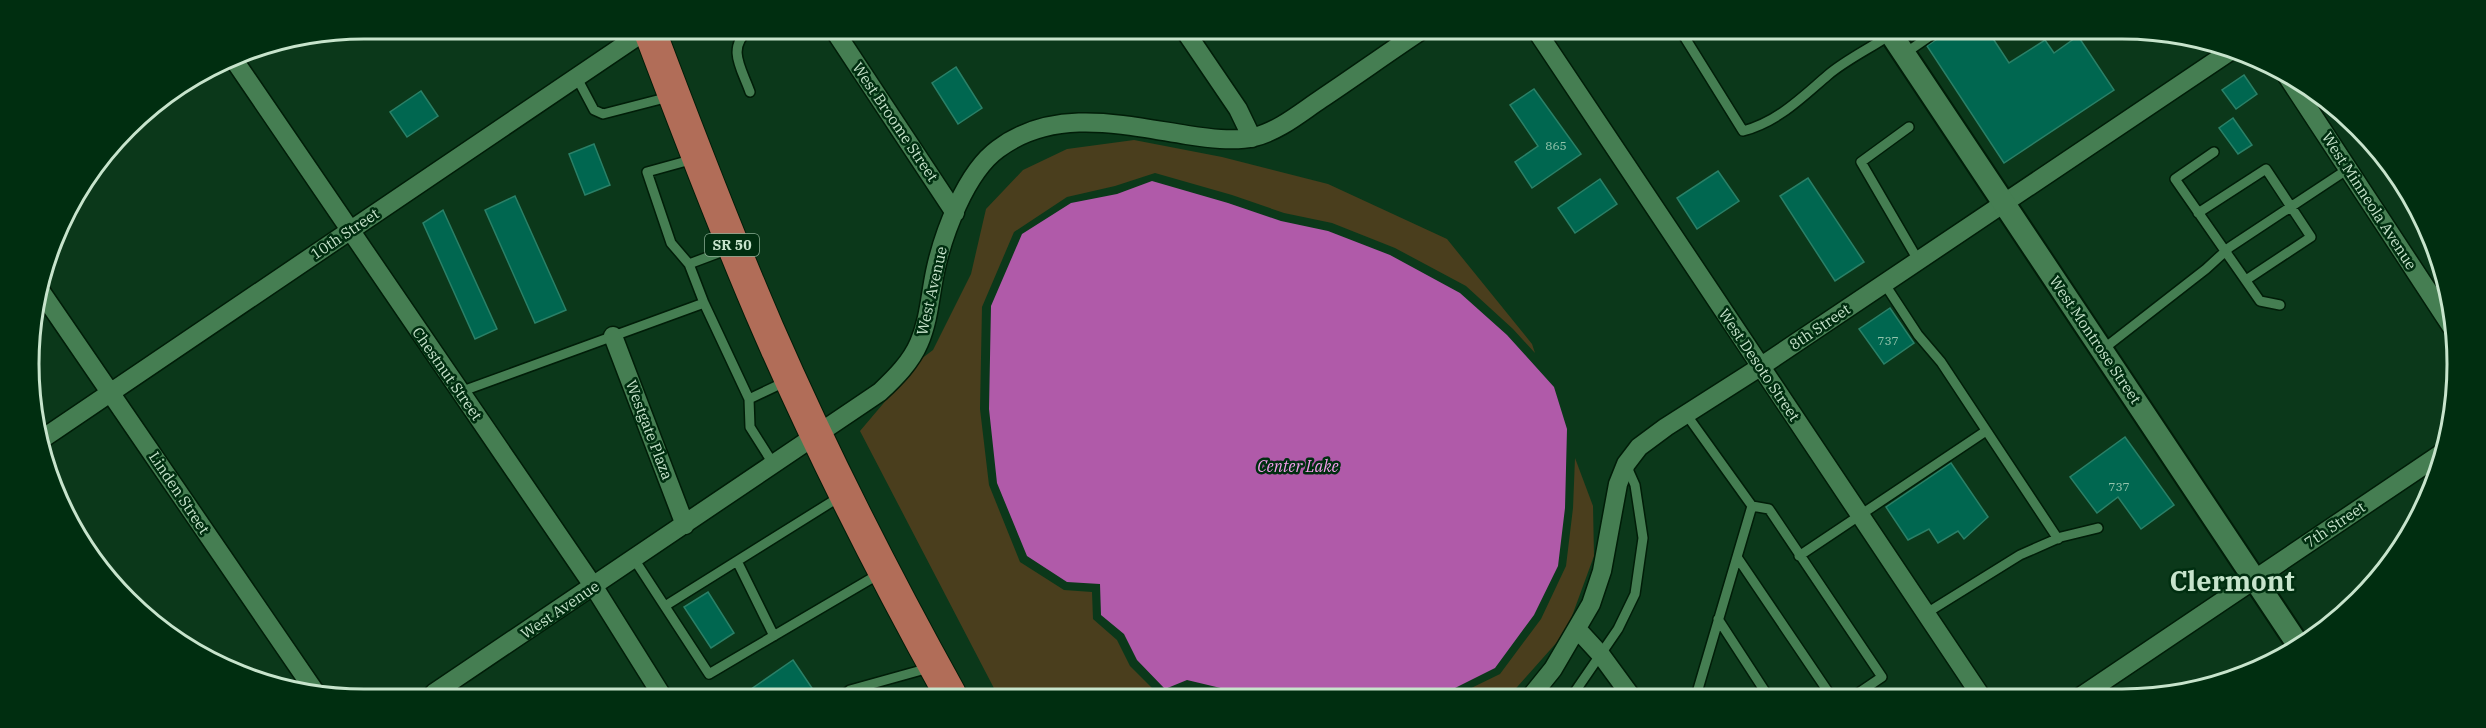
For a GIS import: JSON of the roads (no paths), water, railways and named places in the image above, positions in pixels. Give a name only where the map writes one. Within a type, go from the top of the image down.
[{"type":"highway","name":"SR 50","points":[[652,39],[733,247],[791,379],[884,571],[947,689]]},
{"type":"street","name":"10th Street","points":[[47,436],[636,39]]},
{"type":"street","name":"West Broome Street","points":[[840,39],[955,213]]},
{"type":"street","points":[[1190,39],[1238,109],[1252,138]]},
{"type":"street","name":"West Avenue","points":[[440,689],[880,392],[910,360],[919,343],[929,310],[940,249],[955,213],[979,168],[995,151],[1011,139],[1050,124],[1074,122],[1110,123],[1200,136],[1252,138],[1289,121],[1409,39]]},
{"type":"street","name":"West Desoto Street","points":[[1542,39],[1976,689]]},
{"type":"street","name":"West Montrose Street","points":[[1894,39],[2294,639]]},
{"type":"street","name":"8th Street","points":[[1537,689],[1553,669],[1578,630],[1591,604],[1602,571],[1612,508],[1626,464],[1640,447],[2224,55]]},
{"type":"street","name":"Chestnut Street","points":[[237,65],[594,587],[658,689]]},
{"type":"street","name":"West Minneola Avenue","points":[[2296,90],[2443,313]]},
{"type":"street","name":"Linden Street","points":[[46,298],[310,684]]},
{"type":"street","name":"Westgate Plaza","points":[[613,336],[685,525]]},
{"type":"street","name":"7th Street","points":[[2090,689],[2433,459]]},
{"type":"street","points":[[1578,630],[1601,655],[1626,689]]},
{"type":"lane","points":[[739,39],[736,47],[750,93]]},
{"type":"lane","points":[[1686,39],[1743,131],[1763,126],[1790,109],[1830,74],[1883,39]]},
{"type":"lane","points":[[1904,54],[1926,39]]},
{"type":"lane","points":[[577,78],[594,110],[603,114],[674,96]]},
{"type":"lane","points":[[1909,127],[1861,162],[1918,260]]},
{"type":"lane","points":[[2214,152],[2175,179],[2260,301],[2280,305]]},
{"type":"lane","points":[[697,158],[647,172],[671,243],[689,264],[704,303],[749,399],[750,427],[774,465]]},
{"type":"lane","points":[[2198,213],[2266,169],[2311,237],[2246,280]]},
{"type":"lane","points":[[2102,350],[2206,269],[2224,252],[2348,169]]},
{"type":"lane","points":[[689,264],[733,247]]},
{"type":"lane","points":[[1884,284],[1918,335],[1941,362],[2058,539]]},
{"type":"lane","points":[[460,392],[704,303]]},
{"type":"lane","points":[[749,399],[791,379]]},
{"type":"lane","points":[[1686,414],[1752,506],[1769,509],[1882,677],[1864,689]]},
{"type":"lane","points":[[1799,555],[1986,431]]},
{"type":"lane","points":[[1577,689],[1618,629],[1635,594],[1642,538],[1635,486],[1626,464]]},
{"type":"lane","points":[[664,606],[845,493]]},
{"type":"lane","points":[[1699,689],[1752,506]]},
{"type":"lane","points":[[1925,614],[2020,555],[2058,539],[2098,528]]},
{"type":"lane","points":[[1737,556],[1826,689]]},
{"type":"lane","points":[[634,560],[709,674],[884,571]]},
{"type":"lane","points":[[737,561],[774,636]]},
{"type":"lane","points":[[1718,619],[1763,689]]},
{"type":"lane","points":[[854,689],[934,666]]},
{"type":"water","name":"Center Lake","points":[[1152,181],[1281,221],[1328,231],[1390,255],[1460,293],[1507,335],[1554,387],[1567,429],[1565,508],[1558,566],[1534,615],[1495,668],[1453,689],[1225,689],[1187,680],[1165,689],[1137,660],[1124,634],[1101,615],[1100,584],[1067,582],[1027,556],[997,483],[989,409],[991,306],[1022,234],[1071,203],[1117,194]]},
{"type":"district","name":"Clermont","points":[[2232,582]]}]
